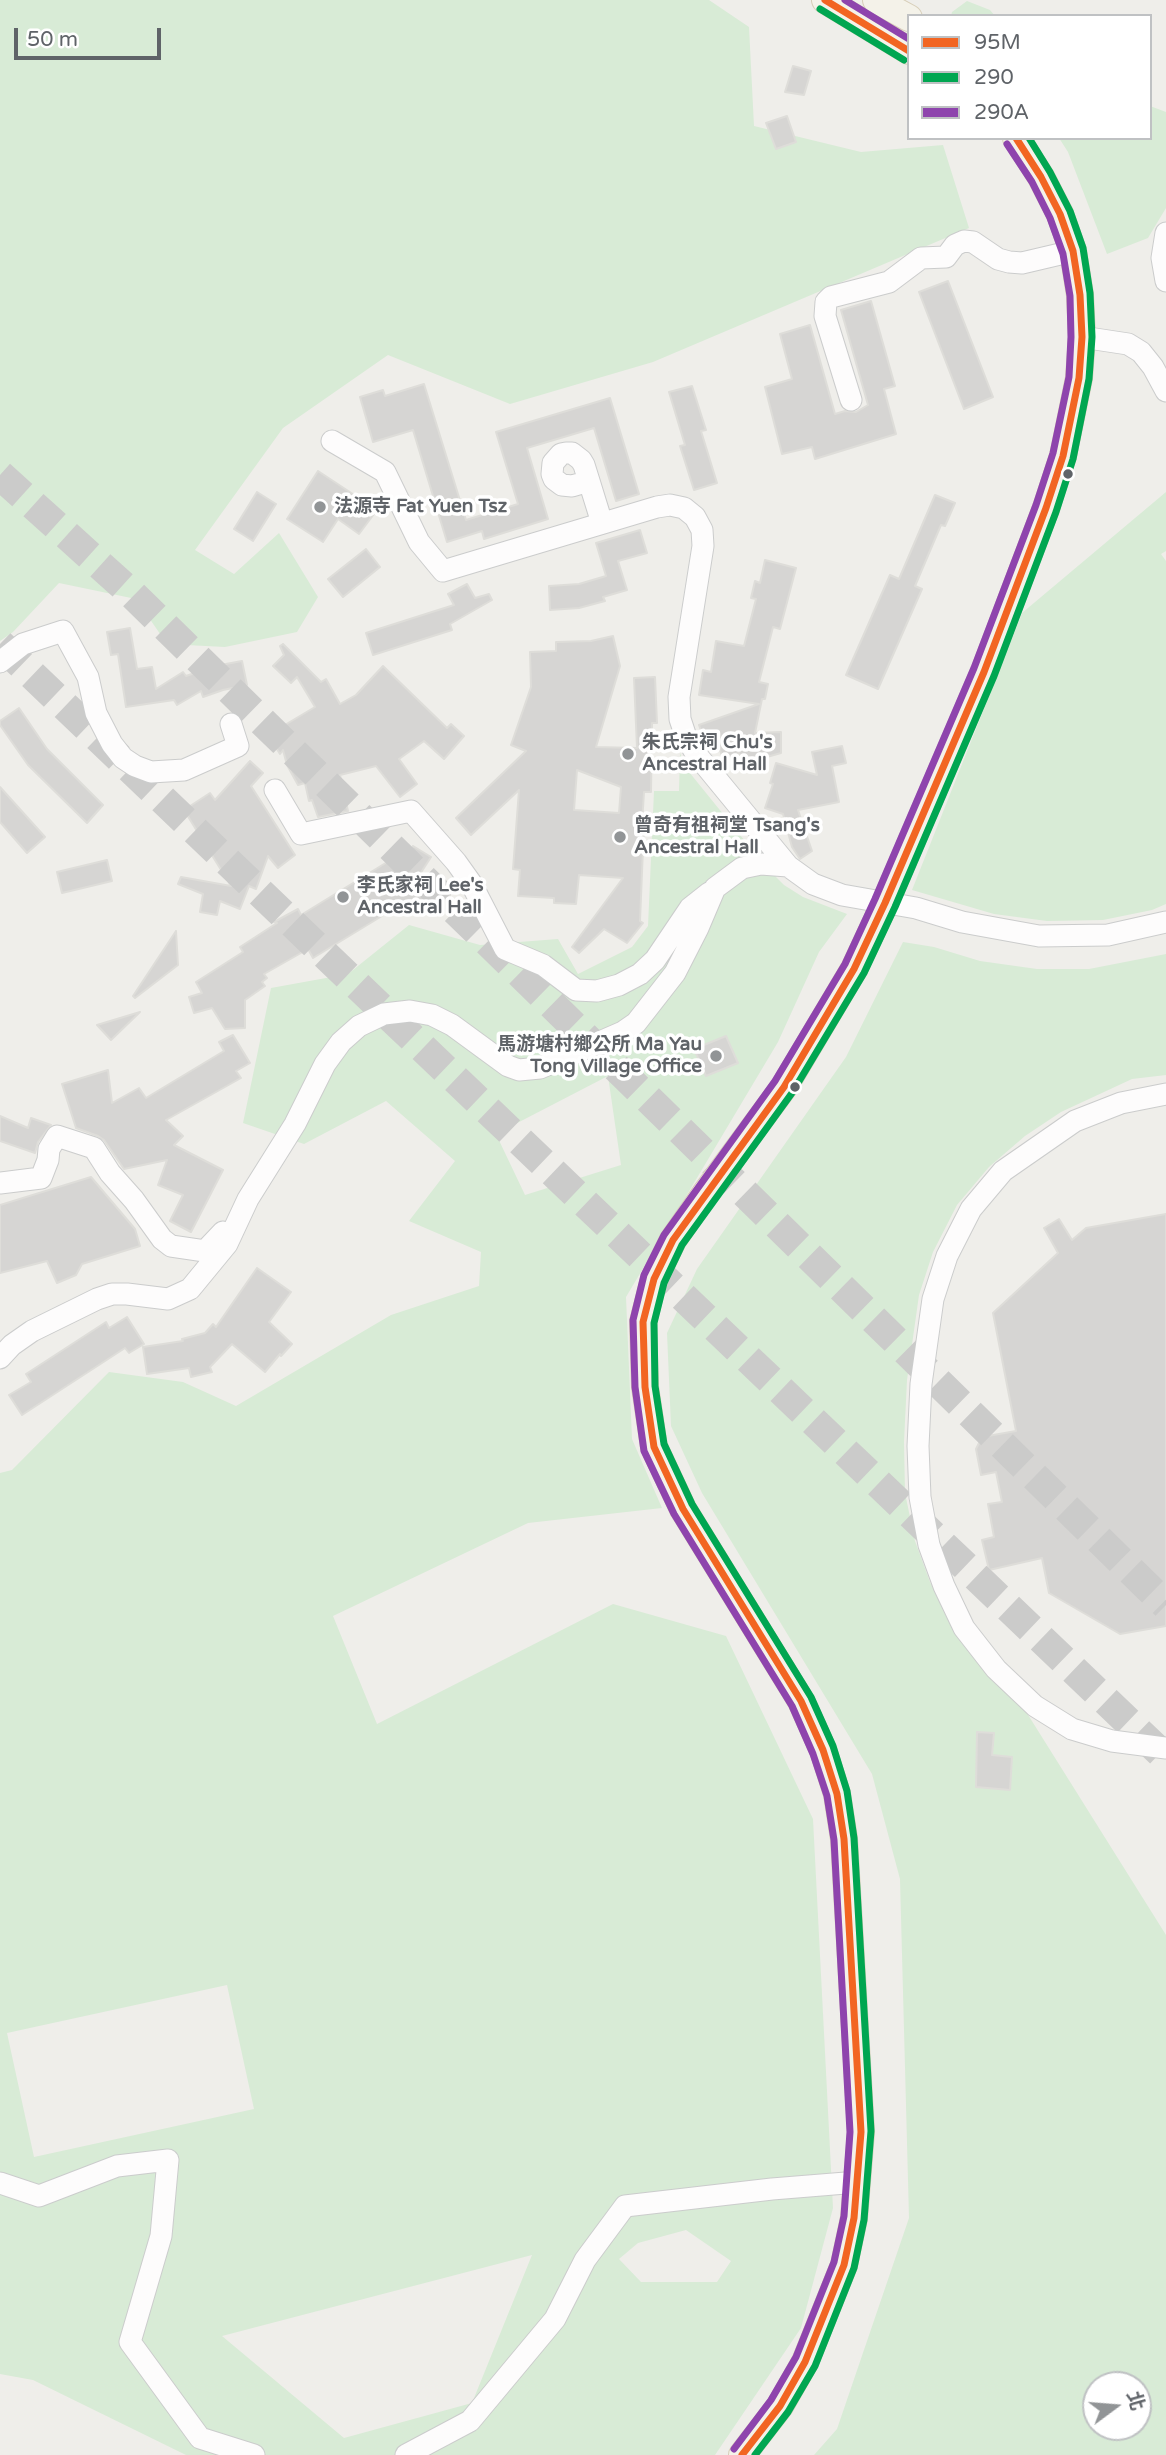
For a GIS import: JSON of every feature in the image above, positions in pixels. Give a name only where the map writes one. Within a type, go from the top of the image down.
[{"type":"main road","points":[[825,0],[907,17]]},
{"type":"main road","points":[[866,7],[907,33]]},
{"type":"main road","points":[[866,7],[890,41],[907,50]]},
{"type":"main road","points":[[742,2455],[779,2406],[805,2362],[844,2265],[854,2218],[861,2132],[844,1839],[837,1794],[823,1750],[801,1701],[683,1508],[654,1447],[645,1387],[643,1322],[654,1279],[673,1240],[795,1070],[854,969],[984,672],[1063,456],[1072,420],[1082,337],[1080,295],[1073,251],[1060,214],[1017,140]]},
{"type":"street","points":[[1166,233],[1162,258],[1166,281]]},
{"type":"street","points":[[851,400],[825,316],[826,302],[831,297],[889,282],[921,258],[946,257],[955,245],[964,241],[973,242],[998,259],[1009,262],[1022,263],[1073,251]]},
{"type":"street","points":[[1082,337],[1128,344],[1141,352],[1166,391]]},
{"type":"street","points":[[332,441],[386,472],[419,542],[443,570],[657,507],[670,505],[684,508],[695,517],[702,530],[703,546],[678,697],[680,719],[696,754],[788,866],[813,884],[842,895],[916,908],[962,922],[1039,936],[1108,935],[1166,922]]},
{"type":"street","points":[[589,481],[602,523]]},
{"type":"street","points":[[0,662],[23,644],[63,631],[88,677],[96,713],[112,744],[123,758],[151,772],[184,769],[238,746],[231,724]]},
{"type":"street","points":[[275,790],[301,834],[411,811],[471,883],[505,949],[543,965],[576,989],[597,991],[619,985],[640,974],[655,960],[690,908],[742,868],[761,864],[788,866]]},
{"type":"street","points":[[0,1183],[41,1178],[49,1149],[57,1136],[93,1149],[171,1247],[205,1251],[248,1199],[295,1124],[325,1064],[341,1042],[359,1026],[384,1014],[410,1011],[432,1015],[452,1025],[508,1066],[519,1070],[540,1068],[623,1032],[636,1023],[675,973],[715,888]]},
{"type":"street","points":[[1166,1094],[1121,1103],[1075,1121],[1003,1171],[971,1209],[947,1256],[933,1299],[921,1384],[918,1446],[920,1497],[933,1555],[964,1628],[996,1670],[1035,1706],[1072,1729],[1112,1741],[1166,1748]]},
{"type":"street","points":[[0,1358],[12,1345],[32,1331],[97,1299],[112,1294],[127,1294],[168,1299],[190,1289],[227,1244],[248,1199]]},
{"type":"street","points":[[0,2183],[39,2196],[117,2166],[168,2160],[161,2236],[130,2342],[200,2438],[254,2455]]},
{"type":"street","points":[[405,2455],[470,2421],[555,2319],[585,2260],[625,2206],[858,2182]]},
{"type":"green space","points":[[0,0],[709,0],[749,27],[754,126],[861,152],[943,145],[969,228],[653,362],[510,404],[388,355],[283,428],[195,550],[234,574],[279,533],[318,597],[297,632],[225,647],[167,644],[136,599],[59,583],[13,632],[0,641]]},
{"type":"green space","points":[[967,1],[990,10],[993,14],[952,14]]},
{"type":"green space","points":[[1152,107],[1166,112],[1166,208],[1148,238],[1107,254],[1068,152],[1060,140],[1152,140]]},
{"type":"green space","points":[[1166,492],[1166,551],[1161,554],[1166,561],[1166,904],[1152,910],[1103,920],[1047,921],[994,914],[912,890],[1022,613]]},
{"type":"green space","points":[[680,753],[685,767],[766,867],[784,885],[803,897],[847,914],[819,952],[778,1042],[626,1297],[632,1439],[662,1508],[528,1523],[333,1616],[377,1724],[613,1604],[726,1636],[813,1819],[833,2208],[801,2328],[715,2455],[186,2455],[33,2380],[0,2374],[0,1473],[12,1470],[109,1372],[183,1382],[236,1406],[391,1315],[479,1286],[481,1252],[409,1221],[455,1161],[386,1101],[304,1144],[243,1123],[271,988],[348,974],[409,925],[480,945],[558,939],[578,974],[632,947],[648,926],[654,791],[679,791]],"holes":[[[726,1036],[738,1063],[706,1076],[695,1049]],[[608,1076],[621,1165],[525,1195],[496,1134]],[[227,1985],[254,2109],[34,2157],[7,2033]],[[686,2230],[731,2261],[717,2282],[641,2282],[619,2259],[638,2243]],[[532,2255],[472,2403],[344,2438],[222,2336]]]},
{"type":"green space","points":[[903,942],[934,947],[980,961],[1037,969],[1089,969],[1166,954],[1166,1075],[1132,1079],[1061,1112],[1025,1136],[989,1167],[957,1205],[933,1252],[919,1295],[907,1380],[904,1442],[905,1493],[915,1541],[930,1582],[950,1624],[982,1666],[1020,1702],[1166,1935],[1166,2455],[814,2455],[837,2429],[909,2218],[900,1879],[872,1774],[702,1493],[671,1426],[667,1333],[697,1269],[846,1057]]},
{"type":"building","points":[[793,66],[811,71],[804,95],[785,92]]},
{"type":"building","points":[[787,116],[796,142],[776,149],[766,123]]},
{"type":"building","points":[[948,281],[993,397],[964,409],[919,292]]},
{"type":"building","points":[[871,301],[895,386],[884,389],[896,434],[815,459],[812,447],[782,454],[765,387],[792,379],[780,334],[810,325],[835,414],[856,412],[868,405],[841,310]]},
{"type":"building","points":[[424,384],[466,520],[518,504],[496,432],[610,398],[639,494],[616,501],[594,428],[527,448],[548,519],[484,539],[482,531],[447,542],[413,430],[373,442],[360,397],[383,390],[385,396]]},
{"type":"building","points":[[692,386],[706,430],[701,431],[717,483],[694,490],[680,446],[685,445],[669,392]]},
{"type":"building","name":"法源寺 Fat Yuen Tsz","points":[[318,471],[377,510],[359,534],[338,519],[323,542],[287,519]]},
{"type":"building","points":[[257,492],[276,504],[253,541],[234,529]]},
{"type":"building","points":[[935,495],[955,503],[945,526],[941,525],[915,586],[922,589],[878,689],[846,675],[890,575],[899,579]]},
{"type":"building","points":[[640,530],[647,553],[618,561],[627,590],[603,597],[605,601],[579,608],[550,610],[549,586],[579,584],[606,576],[596,543]]},
{"type":"building","points":[[366,549],[380,567],[343,597],[328,579]]},
{"type":"building","points":[[765,560],[796,568],[780,629],[773,627],[759,682],[768,684],[755,733],[781,732],[781,753],[742,764],[739,753],[723,759],[717,741],[706,745],[699,725],[759,704],[699,695],[703,670],[711,672],[716,641],[744,646],[756,599],[751,598],[755,581],[760,583]]},
{"type":"building","points":[[467,584],[475,598],[489,594],[492,600],[450,624],[452,630],[373,655],[366,633],[454,605],[448,594]]},
{"type":"building","points":[[130,628],[137,669],[152,667],[156,689],[183,672],[186,676],[215,666],[242,661],[247,685],[203,697],[201,691],[177,705],[174,700],[126,707],[118,654],[111,655],[107,632]]},
{"type":"building","points":[[613,636],[620,666],[596,747],[637,748],[634,678],[655,677],[657,723],[652,723],[651,792],[644,792],[640,921],[643,923],[627,943],[604,929],[579,953],[572,947],[623,878],[579,875],[576,904],[554,903],[554,898],[518,896],[520,870],[513,869],[519,790],[471,835],[456,818],[526,751],[511,745],[531,687],[530,652],[556,651],[556,642],[591,641]],"holes":[[[577,770],[621,787],[619,813],[574,810]]]},
{"type":"building","points":[[283,644],[321,682],[326,679],[340,704],[356,695],[383,666],[447,728],[451,724],[464,736],[444,759],[424,741],[399,759],[417,784],[400,797],[376,766],[340,775],[348,811],[318,817],[312,800],[309,801],[305,783],[298,785],[287,765],[283,750],[280,754],[268,735],[315,707],[297,677],[291,683],[273,666],[284,655],[280,646]]},
{"type":"building","points":[[19,708],[47,749],[103,805],[87,823],[28,765],[0,725],[0,721]]},
{"type":"building","points":[[842,746],[846,763],[832,766],[839,802],[798,810],[812,851],[800,859],[792,847],[783,814],[765,808],[776,763],[817,775],[812,752]]},
{"type":"building","points":[[250,761],[263,773],[251,786],[295,855],[278,868],[268,856],[256,889],[249,886],[240,909],[220,901],[217,915],[200,912],[203,894],[178,884],[181,877],[231,886],[184,810],[210,793],[215,800]]},
{"type":"building","points":[[0,787],[45,837],[27,853],[0,822]]},
{"type":"building","points":[[413,846],[431,857],[411,888],[450,894],[448,912],[400,905],[313,958],[308,949],[264,974],[267,978],[262,982],[265,986],[245,1000],[245,1028],[225,1029],[212,1008],[194,1013],[189,997],[202,993],[196,982],[243,952],[240,947],[277,923],[274,922],[298,909],[301,915],[397,856],[401,864]]},
{"type":"building","points":[[107,860],[112,881],[62,893],[57,872]]},
{"type":"building","points":[[176,931],[178,965],[135,998],[133,996]]},
{"type":"building","points":[[140,1012],[111,1040],[97,1025]]},
{"type":"building","points":[[233,1035],[250,1063],[236,1071],[241,1078],[166,1120],[183,1136],[174,1145],[223,1170],[191,1232],[170,1221],[183,1195],[158,1185],[167,1160],[124,1169],[104,1140],[76,1128],[62,1084],[108,1070],[112,1103],[139,1088],[146,1098],[224,1051],[219,1042]]},
{"type":"building","name":"馬游塘村鄉公所 Ma Yau Tong Village Office","points":[[726,1036],[738,1063],[706,1076],[694,1049]]},
{"type":"building","points":[[0,1116],[28,1128],[31,1118],[51,1125],[38,1142],[35,1153],[0,1141]]},
{"type":"building","points":[[91,1177],[135,1229],[140,1246],[82,1264],[76,1275],[57,1283],[47,1261],[0,1273],[0,1205]]},
{"type":"building","points":[[1166,1214],[1166,1626],[1120,1634],[1049,1593],[1042,1558],[989,1570],[982,1540],[994,1537],[988,1504],[1002,1502],[996,1472],[981,1475],[976,1449],[982,1437],[1016,1431],[993,1313],[1058,1253],[1044,1228],[1059,1219],[1072,1240],[1086,1228]]},
{"type":"building","points":[[257,1268],[291,1292],[269,1322],[292,1344],[265,1372],[232,1344],[210,1367],[212,1372],[191,1377],[189,1368],[147,1374],[143,1347],[183,1341],[182,1339],[205,1333],[213,1324],[216,1327]]},
{"type":"building","points":[[127,1317],[144,1344],[129,1353],[125,1348],[22,1415],[9,1395],[31,1382],[26,1374],[106,1322],[109,1328]]},
{"type":"building","points":[[977,1732],[994,1733],[992,1755],[1012,1757],[1010,1790],[976,1787]]},
{"type":"tunnel","points":[[0,475],[130,592],[1166,1605]]},
{"type":"tunnel","points":[[0,644],[1166,1758]]},
{"type":"transit line","name":"95M","points":[[825,0],[907,50]]},
{"type":"transit line","name":"290A","points":[[845,0],[907,38]]},
{"type":"transit line","name":"290","points":[[820,9],[904,60]]},
{"type":"transit line","name":"95M","points":[[742,2455],[780,2406],[805,2362],[844,2265],[854,2218],[861,2132],[844,1839],[837,1794],[823,1750],[801,1701],[683,1509],[654,1447],[645,1387],[643,1322],[654,1279],[673,1240],[784,1087],[854,969],[984,672],[1063,456],[1079,378],[1082,337],[1080,295],[1073,251],[1060,214],[1017,140]]},
{"type":"transit line","name":"290","points":[[755,2455],[788,2412],[815,2366],[854,2268],[864,2220],[871,2131],[854,1838],[847,1791],[833,1746],[811,1697],[692,1504],[664,1444],[655,1386],[654,1323],[664,1283],[682,1245],[792,1093],[864,973],[994,676],[1056,512],[1073,459],[1089,379],[1092,337],[1090,293],[1083,248],[1070,211],[1030,140]]},
{"type":"transit line","name":"290A","points":[[734,2449],[771,2400],[796,2357],[834,2262],[844,2216],[850,2132],[834,1840],[827,1796],[813,1754],[792,1706],[674,1514],[644,1451],[635,1387],[633,1320],[644,1275],[664,1235],[775,1081],[845,964],[974,668],[1053,453],[1069,377],[1070,296],[1063,254],[1050,218],[1032,182],[1007,144]]},
{"type":"place","name":"法源寺 Fat Yuen Tsz","points":[[320,507]]},
{"type":"place","name":"朱氏宗祠 Chu's Ancestral Hall","points":[[628,754]]},
{"type":"place","name":"曾奇有祖祠堂 Tsang's Ancestral Hall","points":[[620,837]]},
{"type":"place","name":"李氏家祠 Lee's Ancestral Hall","points":[[343,897]]},
{"type":"place","name":"馬游塘村鄉公所 Ma Yau Tong Village Office","points":[[716,1056]]}]
